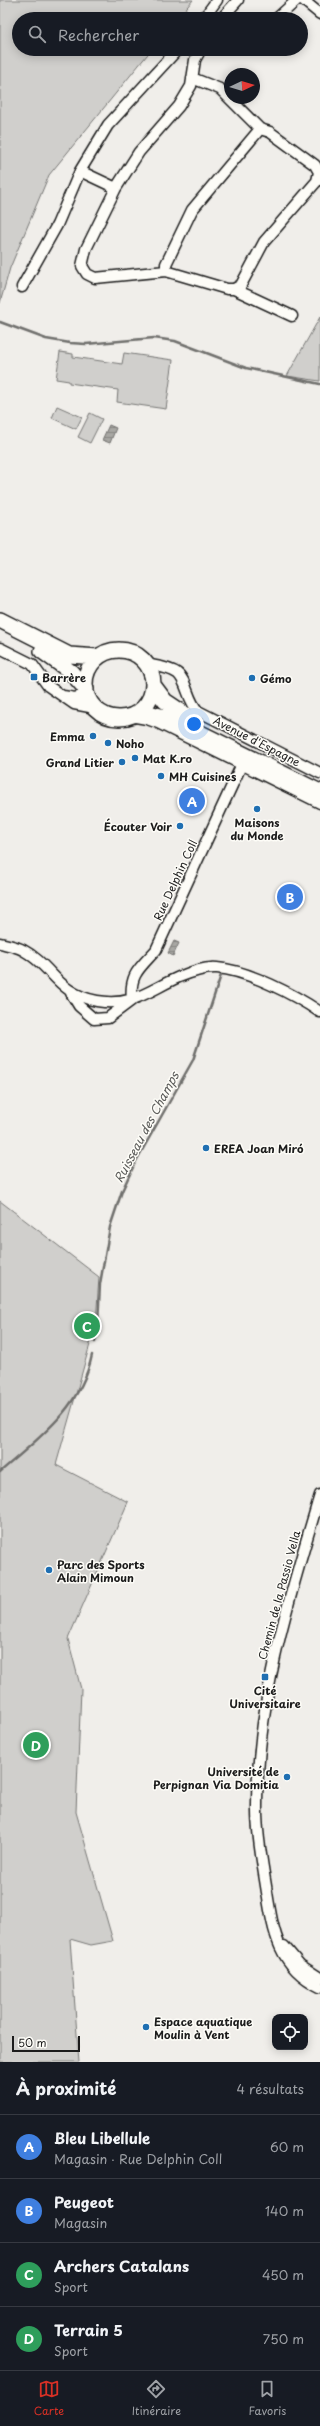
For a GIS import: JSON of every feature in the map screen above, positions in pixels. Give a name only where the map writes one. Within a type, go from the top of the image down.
[{"type":"main road","points":[[0,620],[69,655],[98,657],[113,651],[122,650],[139,656],[151,673],[153,685],[148,702],[135,714],[114,718],[106,715],[95,708],[86,692],[71,672],[54,658],[0,630]]},
{"type":"main road","points":[[86,692],[88,671],[98,657]]},
{"type":"main road","name":"Avenue d'Espagne","points":[[153,685],[165,701],[177,711],[320,783]]},
{"type":"main road","name":"Avenue d'Espagne","points":[[135,714],[154,713],[172,719],[320,792]]},
{"type":"street","points":[[208,12],[217,0]]},
{"type":"street","points":[[227,12],[238,0]]},
{"type":"street","points":[[284,12],[297,0]]},
{"type":"street","points":[[304,0],[320,14]]},
{"type":"street","points":[[22,287],[57,226],[80,171],[108,125],[172,56]]},
{"type":"street","points":[[197,56],[195,60],[191,86],[179,106],[139,152],[116,188],[86,250],[82,266],[87,274],[95,278],[166,271],[228,289],[234,289],[292,316]]},
{"type":"street","points":[[192,78],[220,89],[260,129],[270,132],[315,165],[319,176],[312,189],[264,242],[241,285],[234,289]]},
{"type":"street","points":[[166,271],[166,264],[192,210],[260,129]]},
{"type":"street","points":[[80,171],[116,188]]},
{"type":"street","points":[[0,648],[32,664],[48,686],[59,695],[74,704],[95,708]]},
{"type":"street","name":"Avenue d'Espagne","points":[[146,664],[176,672],[181,678],[191,704],[198,711],[320,773]]},
{"type":"street","points":[[59,695],[75,698],[86,692]]},
{"type":"street","points":[[135,714],[320,803]]},
{"type":"street","name":"Rue Delphin Coll","points":[[132,1000],[131,985],[134,974],[156,950],[241,766]]},
{"type":"street","points":[[0,943],[24,951],[71,993],[79,1006],[94,1019],[108,1018],[132,1000],[183,975],[216,968],[244,975],[297,996],[320,1012]]},
{"type":"street","points":[[71,993],[97,1001],[118,1002],[132,1000]]},
{"type":"street","name":"Chemin de la Passio Vella","points":[[320,1495],[286,1608],[265,1701],[258,1770],[257,1812],[258,1841],[266,1891],[277,1936],[277,1942],[295,1971],[320,1987]]},
{"type":"street","points":[[277,1936],[300,1965],[320,1978]]},
{"type":"shaded area","points":[[0,0],[193,0],[183,12],[12,12],[12,56],[146,56],[49,175],[10,268],[0,303]]},
{"type":"shaded area","points":[[320,317],[320,381],[287,376]]},
{"type":"shaded area","points":[[60,352],[73,354],[73,357],[122,364],[124,353],[173,360],[166,409],[117,402],[118,390],[69,383],[69,381],[56,379]]},
{"type":"shaded area","points":[[57,406],[82,417],[76,429],[52,418]]},
{"type":"shaded area","points":[[90,413],[102,419],[90,443],[78,437]]},
{"type":"shaded area","points":[[109,425],[116,428],[110,443],[102,440]]},
{"type":"shaded area","points":[[174,941],[179,943],[173,956],[168,953]]},
{"type":"shaded area","name":"Parc des Sports Alain Mimoun","points":[[0,1201],[99,1277],[96,1323],[56,1465],[128,1502],[68,1639],[81,1689],[76,1812],[113,1941],[91,1945],[70,1939],[79,2062],[0,2062]]},
{"type":"waterway","points":[[0,322],[46,339],[70,343],[86,344],[154,338],[175,341],[246,368],[320,384]]},
{"type":"waterway","name":"Ruisseau des Champs","points":[[95,1342],[98,1325],[100,1284],[110,1227],[122,1191],[135,1163],[193,1060],[222,972]]},
{"type":"waterway","name":"Ruisseau des Champs","points":[[0,1472],[43,1434],[68,1406],[78,1391],[86,1374],[92,1355]]},
{"type":"place","name":"Barrère","points":[[34,677]]},
{"type":"place","name":"Gémo","points":[[252,678]]},
{"type":"place","name":"Emma","points":[[93,736]]},
{"type":"place","name":"Noho","points":[[108,743]]},
{"type":"place","name":"Mat K.ro","points":[[135,758]]},
{"type":"place","name":"Grand Litier","points":[[122,762]]},
{"type":"place","name":"MH Cuisines","points":[[161,776]]},
{"type":"place","name":"Bleu Libellule","points":[[192,801]]},
{"type":"place","name":"Maisons du Monde","points":[[257,809]]},
{"type":"place","name":"Écouter Voir","points":[[180,826]]},
{"type":"place","name":"Peugeot","points":[[290,897]]},
{"type":"place","name":"EREA Joan Miró","points":[[206,1148]]},
{"type":"place","name":"Archers Catalans","points":[[87,1326]]},
{"type":"place","name":"Parc des Sports Alain Mimoun","points":[[49,1570]]},
{"type":"place","name":"Cité Universitaire","points":[[265,1677]]},
{"type":"place","name":"Terrain 5","points":[[36,1745]]},
{"type":"place","name":"Université de Perpignan Via Domitia","points":[[287,1777]]},
{"type":"place","name":"Espace aquatique Moulin à Vent","points":[[146,2027]]}]
